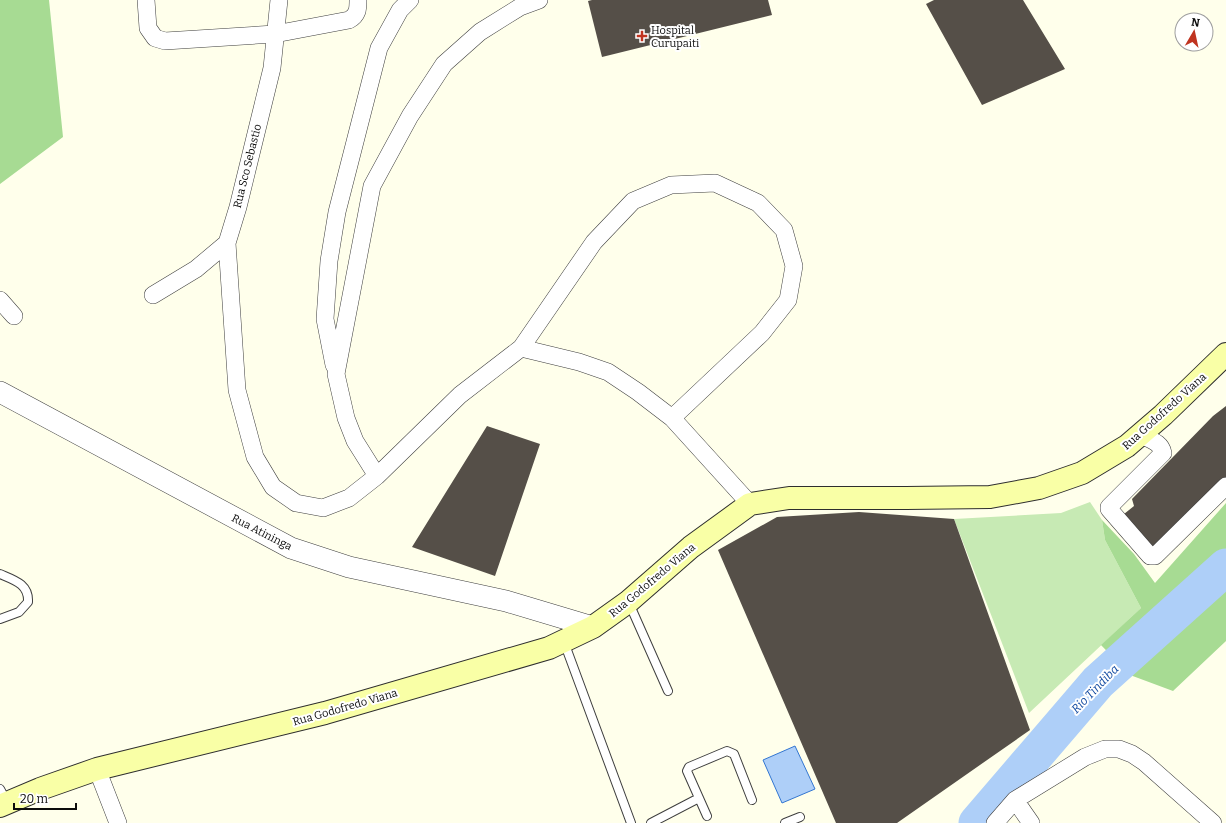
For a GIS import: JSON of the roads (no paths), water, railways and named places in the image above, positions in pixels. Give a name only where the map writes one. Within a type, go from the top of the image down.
[{"type":"main road","name":"Rua Godofredo Viana","points":[[2,799],[40,789],[97,769],[325,713],[549,648],[593,627],[628,602],[691,547],[750,504],[790,498],[990,497],[1039,488],[1082,473],[1127,446],[1226,354]]},
{"type":"street","points":[[146,0],[148,28],[155,38],[165,41],[275,34],[349,20],[354,17],[358,11],[358,0]]},
{"type":"street","name":"Rua Sco Sebastio","points":[[227,243],[238,207],[272,68],[280,0]]},
{"type":"street","points":[[377,476],[355,441],[346,418],[336,374],[325,319],[329,261],[337,212],[378,48],[400,10],[410,0]]},
{"type":"street","points":[[336,374],[372,186],[410,116],[444,64],[480,32],[520,7],[539,0]]},
{"type":"street","points":[[227,243],[238,390],[255,457],[273,487],[296,503],[323,508],[349,498],[377,476],[460,395],[521,348],[594,242],[633,201],[671,185],[715,183],[758,203],[784,230],[794,266],[788,300],[762,333],[672,418]]},
{"type":"street","points":[[153,295],[196,269],[227,243]]},
{"type":"street","points":[[0,300],[14,316]]},
{"type":"street","points":[[521,348],[579,362],[608,372],[638,392],[672,418],[750,504]]},
{"type":"street","name":"Rua Atininga","points":[[0,392],[291,548],[349,567],[506,601],[593,627]]},
{"type":"street","points":[[1140,435],[1157,443],[1162,448],[1163,453],[1109,507],[1109,510],[1150,556],[1155,556],[1226,486]]},
{"type":"street","points":[[995,823],[1015,800],[1085,757],[1105,750],[1119,749],[1132,754],[1144,762],[1213,823]]},
{"type":"street","points":[[97,769],[118,823]]},
{"type":"street","points":[[1015,800],[1031,823]]},
{"type":"lane","points":[[0,574],[20,582],[28,594],[28,602],[19,612],[0,619]]},
{"type":"lane","points":[[628,602],[668,691]]},
{"type":"lane","points":[[564,641],[631,823]]},
{"type":"lane","points":[[706,816],[687,771],[689,767],[727,751],[734,754],[752,800]]},
{"type":"lane","points":[[651,823],[699,798]]},
{"type":"lane","points":[[785,823],[800,817]]},
{"type":"water","points":[[795,746],[815,789],[782,803],[763,760]]},
{"type":"waterway","name":"Rio Tindiba","points":[[977,823],[1098,682],[1226,567]]},
{"type":"place","name":"Hospital Curupaiti","points":[[642,36]]}]
